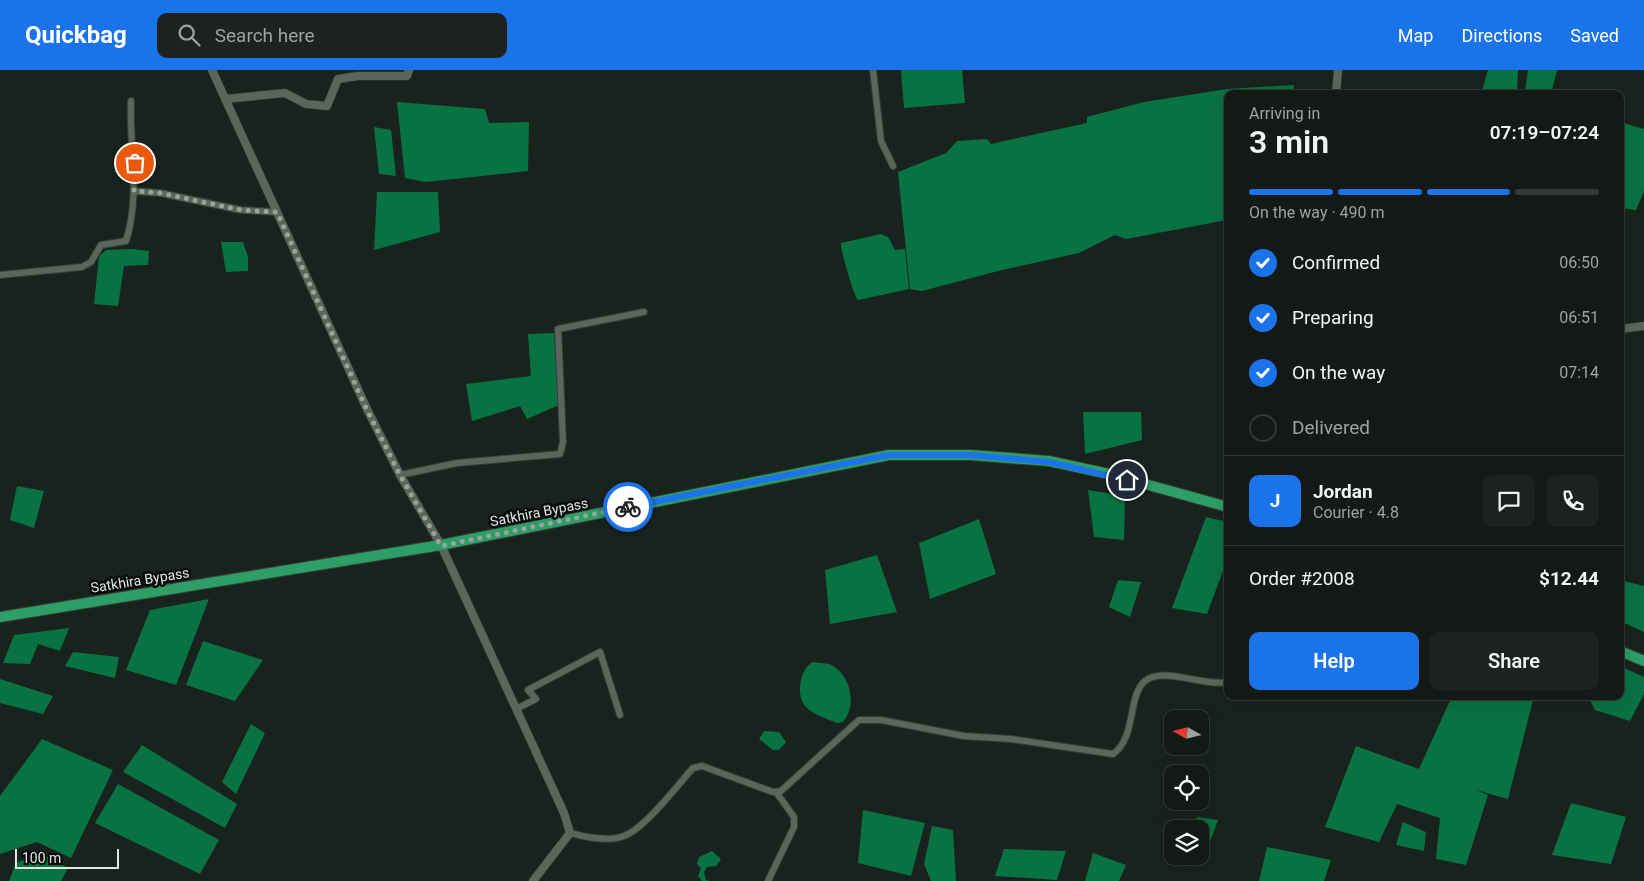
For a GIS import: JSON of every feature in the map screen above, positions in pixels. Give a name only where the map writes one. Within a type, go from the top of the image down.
[{"type":"highway","name":"Satkhira Bypass","points":[[0,617],[441,546],[889,455],[970,455],[1049,462],[1109,474],[1145,486],[1224,506]]},
{"type":"highway","points":[[1624,653],[1644,661]]},
{"type":"street","points":[[212,70],[367,410],[400,475],[441,546],[564,813],[570,833]]},
{"type":"street","points":[[225,99],[284,92],[306,104],[327,106],[338,79],[358,76],[407,76],[409,70]]},
{"type":"street","points":[[873,70],[881,141],[893,166]]},
{"type":"street","points":[[1336,90],[1338,70]]},
{"type":"street","points":[[0,275],[82,267],[92,262],[100,245],[126,241],[130,226],[134,191],[131,101]]},
{"type":"street","points":[[134,191],[160,193],[241,210],[277,212]]},
{"type":"street","points":[[400,475],[457,464],[560,454],[563,442],[558,329],[644,312]]},
{"type":"street","points":[[1624,328],[1644,326]]},
{"type":"street","points":[[516,708],[536,699],[528,690],[600,652],[620,715]]},
{"type":"street","points":[[776,792],[788,785],[859,720],[881,720],[964,736],[1011,739],[1113,754],[1120,749],[1127,734],[1139,687],[1149,678],[1163,675],[1199,682],[1224,682]]},
{"type":"street","points":[[570,833],[605,838],[624,836],[639,826],[693,768],[702,766],[760,788],[776,792],[794,817],[794,827],[768,881]]},
{"type":"street","points":[[533,881],[570,833]]},
{"type":"shaded area","points":[[901,70],[962,70],[965,103],[904,108]]},
{"type":"shaded area","points":[[1488,70],[1518,70],[1517,90],[1482,90]]},
{"type":"shaded area","points":[[1528,70],[1557,70],[1552,90],[1525,90]]},
{"type":"shaded area","points":[[1294,85],[1293,90],[1224,90],[1224,221],[1126,239],[1115,235],[1079,253],[1002,270],[922,291],[910,289],[898,172],[946,153],[957,141],[987,139],[991,144],[1087,123],[1087,117],[1144,102],[1227,89]]},
{"type":"shaded area","points":[[397,102],[485,109],[489,123],[529,122],[528,171],[426,182],[405,178]]},
{"type":"shaded area","points":[[1624,123],[1644,129],[1644,191],[1636,210],[1624,208]]},
{"type":"shaded area","points":[[374,127],[391,130],[396,176],[379,174]]},
{"type":"shaded area","points":[[377,192],[438,192],[440,232],[374,250]]},
{"type":"shaded area","points":[[881,234],[888,237],[895,250],[905,249],[909,289],[858,300],[848,272],[841,243]]},
{"type":"shaded area","points":[[221,242],[243,242],[248,257],[248,271],[226,272]]},
{"type":"shaded area","points":[[132,249],[149,251],[148,265],[124,266],[118,306],[94,304],[99,256],[106,250]]},
{"type":"shaded area","points":[[554,333],[559,405],[527,419],[520,406],[472,421],[466,384],[531,376],[528,334]]},
{"type":"shaded area","points":[[1083,412],[1141,412],[1142,440],[1085,454]]},
{"type":"shaded area","points":[[17,486],[44,491],[34,528],[10,520]]},
{"type":"shaded area","points":[[1088,490],[1125,496],[1124,540],[1094,537]]},
{"type":"shaded area","points":[[1206,517],[1224,521],[1224,568],[1207,614],[1172,608]]},
{"type":"shaded area","points":[[979,519],[996,574],[930,599],[919,543]]},
{"type":"shaded area","points":[[877,555],[897,612],[830,624],[825,570]]},
{"type":"shaded area","points":[[1118,580],[1141,582],[1130,617],[1109,607]]},
{"type":"shaded area","points":[[1624,581],[1644,586],[1644,632],[1624,623]]},
{"type":"shaded area","points":[[209,599],[176,685],[126,670],[150,610]]},
{"type":"shaded area","points":[[69,628],[60,651],[38,644],[30,664],[3,663],[14,635]]},
{"type":"shaded area","points":[[203,641],[263,660],[235,701],[186,685]]},
{"type":"shaded area","points":[[73,652],[119,657],[115,678],[65,666]]},
{"type":"shaded area","points":[[813,662],[829,664],[836,668],[847,681],[851,698],[848,715],[843,722],[837,723],[817,715],[809,710],[803,702],[800,683],[805,670]]},
{"type":"shaded area","points":[[1624,668],[1644,677],[1644,694],[1630,721],[1595,710],[1590,700],[1624,700]]},
{"type":"shaded area","points":[[0,679],[53,696],[43,714],[0,703]]},
{"type":"shaded area","points":[[1450,700],[1533,700],[1508,799],[1476,790],[1488,795],[1466,865],[1436,859],[1440,818],[1397,804],[1379,842],[1325,827],[1356,746],[1419,769]]},
{"type":"shaded area","points":[[251,724],[265,733],[236,794],[222,782]]},
{"type":"shaded area","points":[[764,731],[779,732],[786,742],[779,750],[773,750],[759,739]]},
{"type":"shaded area","points":[[42,739],[113,770],[71,858],[37,842],[0,854],[0,796]]},
{"type":"shaded area","points":[[142,745],[237,804],[225,828],[123,772]]},
{"type":"shaded area","points":[[118,784],[219,840],[200,874],[95,823]]},
{"type":"shaded area","points":[[1571,803],[1626,817],[1611,864],[1552,855]]},
{"type":"shaded area","points":[[863,810],[925,823],[911,876],[858,863]]},
{"type":"shaded area","points":[[1197,817],[1218,820],[1209,844],[1209,820],[1196,820]]},
{"type":"shaded area","points":[[1403,822],[1426,832],[1424,851],[1396,845]]},
{"type":"shaded area","points":[[932,826],[953,830],[956,881],[931,881],[924,864]]},
{"type":"shaded area","points":[[1267,847],[1331,860],[1324,881],[1259,881]]},
{"type":"shaded area","points":[[1004,849],[1066,851],[1057,880],[995,876]]},
{"type":"shaded area","points":[[712,851],[721,859],[716,866],[707,867],[704,872],[706,880],[709,881],[702,881],[698,876],[701,868],[697,864],[699,857]]},
{"type":"shaded area","points":[[41,853],[68,868],[61,881],[9,881],[16,863]]},
{"type":"shaded area","points":[[1093,853],[1126,865],[1119,881],[1085,881]]},
{"type":"way so far","points":[[135,163],[134,191],[160,193],[241,210],[277,212],[367,410],[400,475],[441,546],[628,507]]},
{"type":"route","points":[[628,507],[889,455],[970,455],[1049,462],[1109,474],[1127,480]]}]
